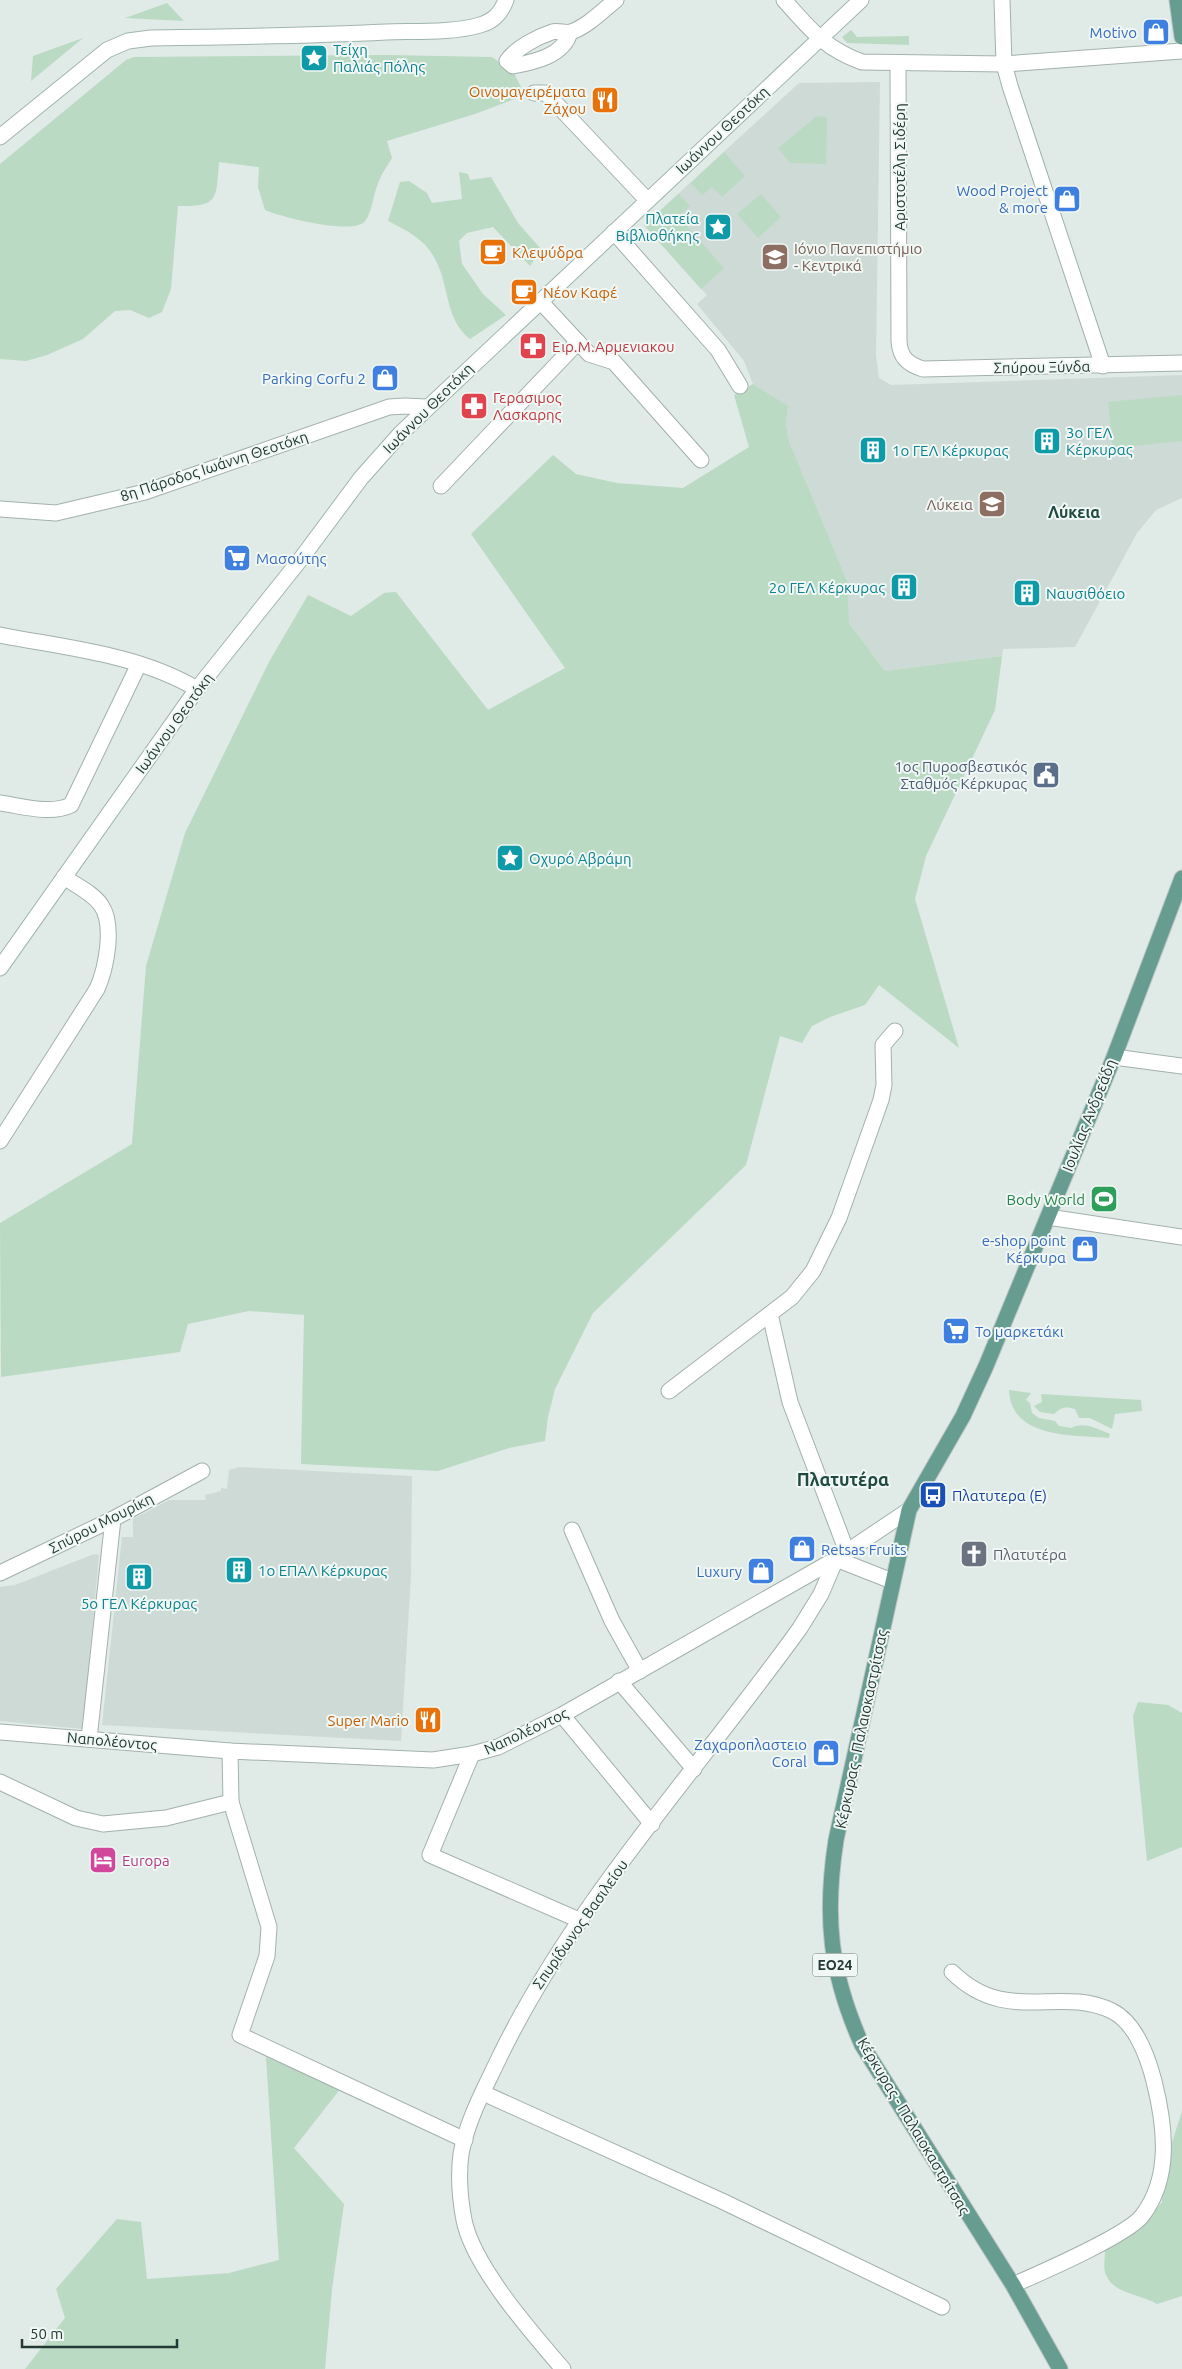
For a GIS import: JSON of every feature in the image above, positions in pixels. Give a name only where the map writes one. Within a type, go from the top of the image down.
[{"type":"main road","points":[[1177,0],[1182,37]]},
{"type":"main road","name":"Ιουλίας Ανδρεάδη","points":[[909,1510],[975,1390],[1114,1057],[1182,878]]},
{"type":"main road","name":"Κέρκυρας - Παλαιοκαστρίτσας","points":[[909,1510],[834,1854],[830,1906],[834,1958],[844,2000],[862,2045],[1013,2286],[1060,2369]]},
{"type":"street","points":[[0,137],[98,58],[128,41],[151,38],[338,34],[457,28],[479,25],[498,16],[506,0]]},
{"type":"street","points":[[570,32],[586,24],[616,0]]},
{"type":"street","points":[[784,0],[819,39],[842,54],[862,62],[1004,64],[1182,51]]},
{"type":"street","name":"Ιωάννου Θεοτόκη","points":[[0,968],[197,689],[300,560],[361,478],[426,408],[860,0]]},
{"type":"street","points":[[1002,0],[1004,64],[1018,115],[1103,366]]},
{"type":"street","name":"Αριστοτέλη Σιδέρη","points":[[898,64],[898,341],[904,360]]},
{"type":"street","points":[[534,94],[546,93],[647,200]]},
{"type":"street","points":[[614,232],[718,350],[740,386]]},
{"type":"street","points":[[540,301],[593,357],[607,358],[614,362],[701,460]]},
{"type":"street","points":[[441,486],[578,342]]},
{"type":"street","name":"Σπύρου Ξύνδα","points":[[904,360],[913,366],[923,369],[1182,364]]},
{"type":"street","name":"8η Πάροδος Ιωάννη Θεοτόκη","points":[[0,509],[56,513],[145,492],[384,409],[405,406],[426,408]]},
{"type":"street","points":[[0,635],[139,664],[168,674],[197,689]]},
{"type":"street","points":[[0,803],[52,809],[63,809],[71,804],[139,664]]},
{"type":"street","points":[[0,1141],[97,989],[104,971],[108,948],[105,912],[93,898],[64,877]]},
{"type":"street","points":[[669,1391],[770,1314],[803,1285],[818,1263],[833,1232],[880,1100],[884,1085],[883,1045],[895,1031]]},
{"type":"street","points":[[1114,1057],[1182,1066]]},
{"type":"street","points":[[1048,1217],[1182,1237]]},
{"type":"street","points":[[770,1314],[790,1402],[842,1555],[892,1581]]},
{"type":"street","name":"Σπύρου Μουρίκη","points":[[0,1573],[113,1519],[202,1471]]},
{"type":"street","name":"Ναπολέοντος","points":[[0,1732],[230,1751],[433,1760],[472,1754],[498,1747],[562,1715],[842,1555],[909,1510]]},
{"type":"street","points":[[89,1740],[113,1519]]},
{"type":"street","points":[[572,1530],[612,1621],[640,1671]]},
{"type":"street","name":"Σπυρίδωνος Βασιλείου","points":[[563,2369],[495,2283],[479,2259],[468,2235],[460,2184],[465,2140],[483,2093],[532,1994],[579,1920],[808,1616],[842,1555]]},
{"type":"street","points":[[620,1682],[694,1769]]},
{"type":"street","points":[[562,1715],[652,1824]]},
{"type":"street","points":[[230,1751],[231,1802],[269,1927],[267,1956],[240,2035],[465,2140]]},
{"type":"street","points":[[472,1754],[430,1855],[579,1920]]},
{"type":"street","points":[[0,1782],[76,1818],[103,1824],[166,1818],[231,1802]]},
{"type":"street","points":[[952,1972],[966,1986],[994,1998],[1020,2002],[1084,2004],[1112,2011],[1126,2023],[1138,2040],[1149,2063],[1156,2088],[1165,2142],[1163,2167],[1152,2199],[1142,2216],[1125,2230],[1013,2286]]},
{"type":"street","points":[[483,2093],[722,2201],[942,2307]]},
{"type":"shaded area","name":"Λύκεια","points":[[880,82],[876,355],[879,378],[891,385],[1182,375],[1182,498],[1156,510],[1137,533],[1075,647],[1003,649],[1002,656],[885,671],[849,623],[848,583],[789,441],[786,424],[787,406],[753,384],[744,361],[697,304],[707,295],[644,225],[799,83]]},
{"type":"shaded area","points":[[240,1467],[412,1476],[411,1575],[401,1741],[102,1725],[122,1537],[133,1537],[133,1519],[169,1500],[206,1500],[205,1495],[221,1491],[221,1488],[227,1489],[229,1470]]},
{"type":"shaded area","points":[[94,1554],[99,1555],[83,1729],[0,1721],[0,1587],[15,1585]]},
{"type":"green space","points":[[167,3],[184,21],[125,18]]},
{"type":"green space","points":[[851,30],[857,37],[909,36],[909,45],[847,43],[842,37]]},
{"type":"green space","points":[[83,38],[31,81],[33,56]]},
{"type":"green space","points":[[386,55],[492,57],[514,73],[525,95],[475,114],[387,141],[392,158],[377,186],[368,217],[358,225],[347,227],[317,224],[265,210],[258,187],[259,167],[219,162],[216,192],[213,198],[201,205],[178,206],[171,289],[162,312],[149,318],[130,310],[115,311],[83,339],[47,355],[26,361],[0,359],[0,164],[126,60],[134,57]]},
{"type":"green space","points":[[817,116],[827,117],[826,164],[790,163],[778,148]]},
{"type":"green space","points":[[724,152],[745,176],[722,197],[712,187],[702,195],[691,183]]},
{"type":"green space","points":[[459,172],[468,174],[470,180],[491,177],[518,223],[541,249],[530,266],[493,227],[467,233],[459,241],[462,264],[483,294],[506,315],[470,339],[462,331],[451,312],[440,269],[431,252],[415,236],[388,221],[400,182],[409,181],[427,193],[432,203],[462,199]]},
{"type":"green space","points":[[679,194],[690,206],[678,216],[724,268],[701,289],[644,225]]},
{"type":"green space","points":[[761,194],[781,217],[758,238],[737,214]]},
{"type":"green space","points":[[753,384],[788,406],[786,424],[789,441],[848,583],[849,623],[885,671],[1002,656],[995,710],[926,856],[915,899],[959,1048],[879,985],[865,1005],[830,1017],[812,1026],[802,1043],[780,1036],[746,1165],[593,1313],[555,1389],[548,1417],[545,1441],[509,1448],[438,1471],[301,1464],[304,1315],[249,1311],[188,1324],[180,1352],[1,1377],[0,1223],[132,1144],[146,966],[185,833],[269,662],[308,595],[351,616],[384,593],[396,592],[488,710],[565,668],[471,534],[553,455],[576,474],[617,483],[683,488],[749,447],[734,395]]},
{"type":"green space","points":[[1182,395],[1182,441],[1113,448],[1108,402]]},
{"type":"green space","points":[[1009,1390],[1031,1393],[1026,1400],[1030,1403],[1032,1413],[1039,1418],[1055,1421],[1059,1426],[1071,1428],[1081,1425],[1090,1426],[1110,1434],[1109,1438],[1062,1434],[1032,1426],[1020,1418],[1012,1406]]},
{"type":"green space","points":[[1041,1394],[1141,1400],[1142,1411],[1115,1414],[1112,1429],[1090,1418],[1079,1418],[1075,1409],[1072,1408],[1066,1407],[1054,1414],[1040,1412],[1034,1406],[1042,1402]]},
{"type":"green space","points":[[1138,1702],[1168,1705],[1182,1713],[1182,1847],[1147,1861],[1133,1716]]},
{"type":"green space","points":[[266,2057],[341,2088],[294,2148],[344,2204],[332,2289],[325,2369],[25,2369],[65,2318],[56,2289],[117,2219],[141,2222],[147,2279],[229,2273],[279,2260]]},
{"type":"green space","points":[[1182,2111],[1182,2296],[1157,2304],[1121,2290],[1110,2282],[1105,2270],[1105,2251],[1119,2239],[1137,2232],[1162,2202],[1163,2171]]},
{"type":"place","name":"Motivo","points":[[1156,32]]},
{"type":"place","name":"Τείχη Παλιάς Πόλης","points":[[314,58]]},
{"type":"place","name":"Οινομαγειρέματα Ζάχου","points":[[605,100]]},
{"type":"place","name":"Wood Project & more","points":[[1067,199]]},
{"type":"place","name":"Πλατεία Βιβλιοθήκης","points":[[718,227]]},
{"type":"place","name":"Κλεψύδρα","points":[[493,252]]},
{"type":"place","name":"Ιόνιο Πανεπιστήμιο - Κεντρικά","points":[[775,257]]},
{"type":"place","name":"Νέον Καφέ","points":[[524,292]]},
{"type":"place","name":"Ειρ.Μ.Αρμενιακου","points":[[533,346]]},
{"type":"place","name":"Parking Corfu 2","points":[[385,378]]},
{"type":"place","name":"Γερασιμος Λασκαρης","points":[[474,406]]},
{"type":"place","name":"3ο ΓΕΛ Κέρκυρας","points":[[1047,441]]},
{"type":"place","name":"1ο ΓΕΛ Κέρκυρας","points":[[873,450]]},
{"type":"place","name":"Λύκεια","points":[[992,504]]},
{"type":"place","name":"Μασούτης","points":[[237,558]]},
{"type":"place","name":"2ο ΓΕΛ Κέρκυρας","points":[[904,587]]},
{"type":"place","name":"Ναυσιθόειο","points":[[1027,593]]},
{"type":"place","name":"1ος Πυροσβεστικός Σταθμός Κέρκυρας","points":[[1046,775]]},
{"type":"place","name":"Οχυρό Αβράμη","points":[[510,858]]},
{"type":"place","name":"Body World","points":[[1104,1199]]},
{"type":"place","name":"e-shop point Κέρκυρα","points":[[1085,1249]]},
{"type":"place","name":"Το μαρκετάκι","points":[[956,1331]]},
{"type":"place","name":"Πλατυτερα (E)","points":[[933,1495]]},
{"type":"place","name":"Retsas Fruits","points":[[802,1549]]},
{"type":"place","name":"Πλατυτέρα","points":[[974,1554]]},
{"type":"place","name":"1ο ΕΠΑΛ Κέρκυρας","points":[[239,1570]]},
{"type":"place","name":"Luxury","points":[[761,1571]]},
{"type":"place","name":"5ο ΓΕΛ Κέρκυρας","points":[[139,1577]]},
{"type":"place","name":"Super Mario","points":[[428,1720]]},
{"type":"place","name":"Ζαχαροπλαστειο Coral","points":[[826,1753]]},
{"type":"place","name":"Europa","points":[[103,1860]]},
{"type":"district","name":"Λύκεια","points":[[1074,512]]},
{"type":"district","name":"Πλατυτέρα","points":[[843,1479]]}]
